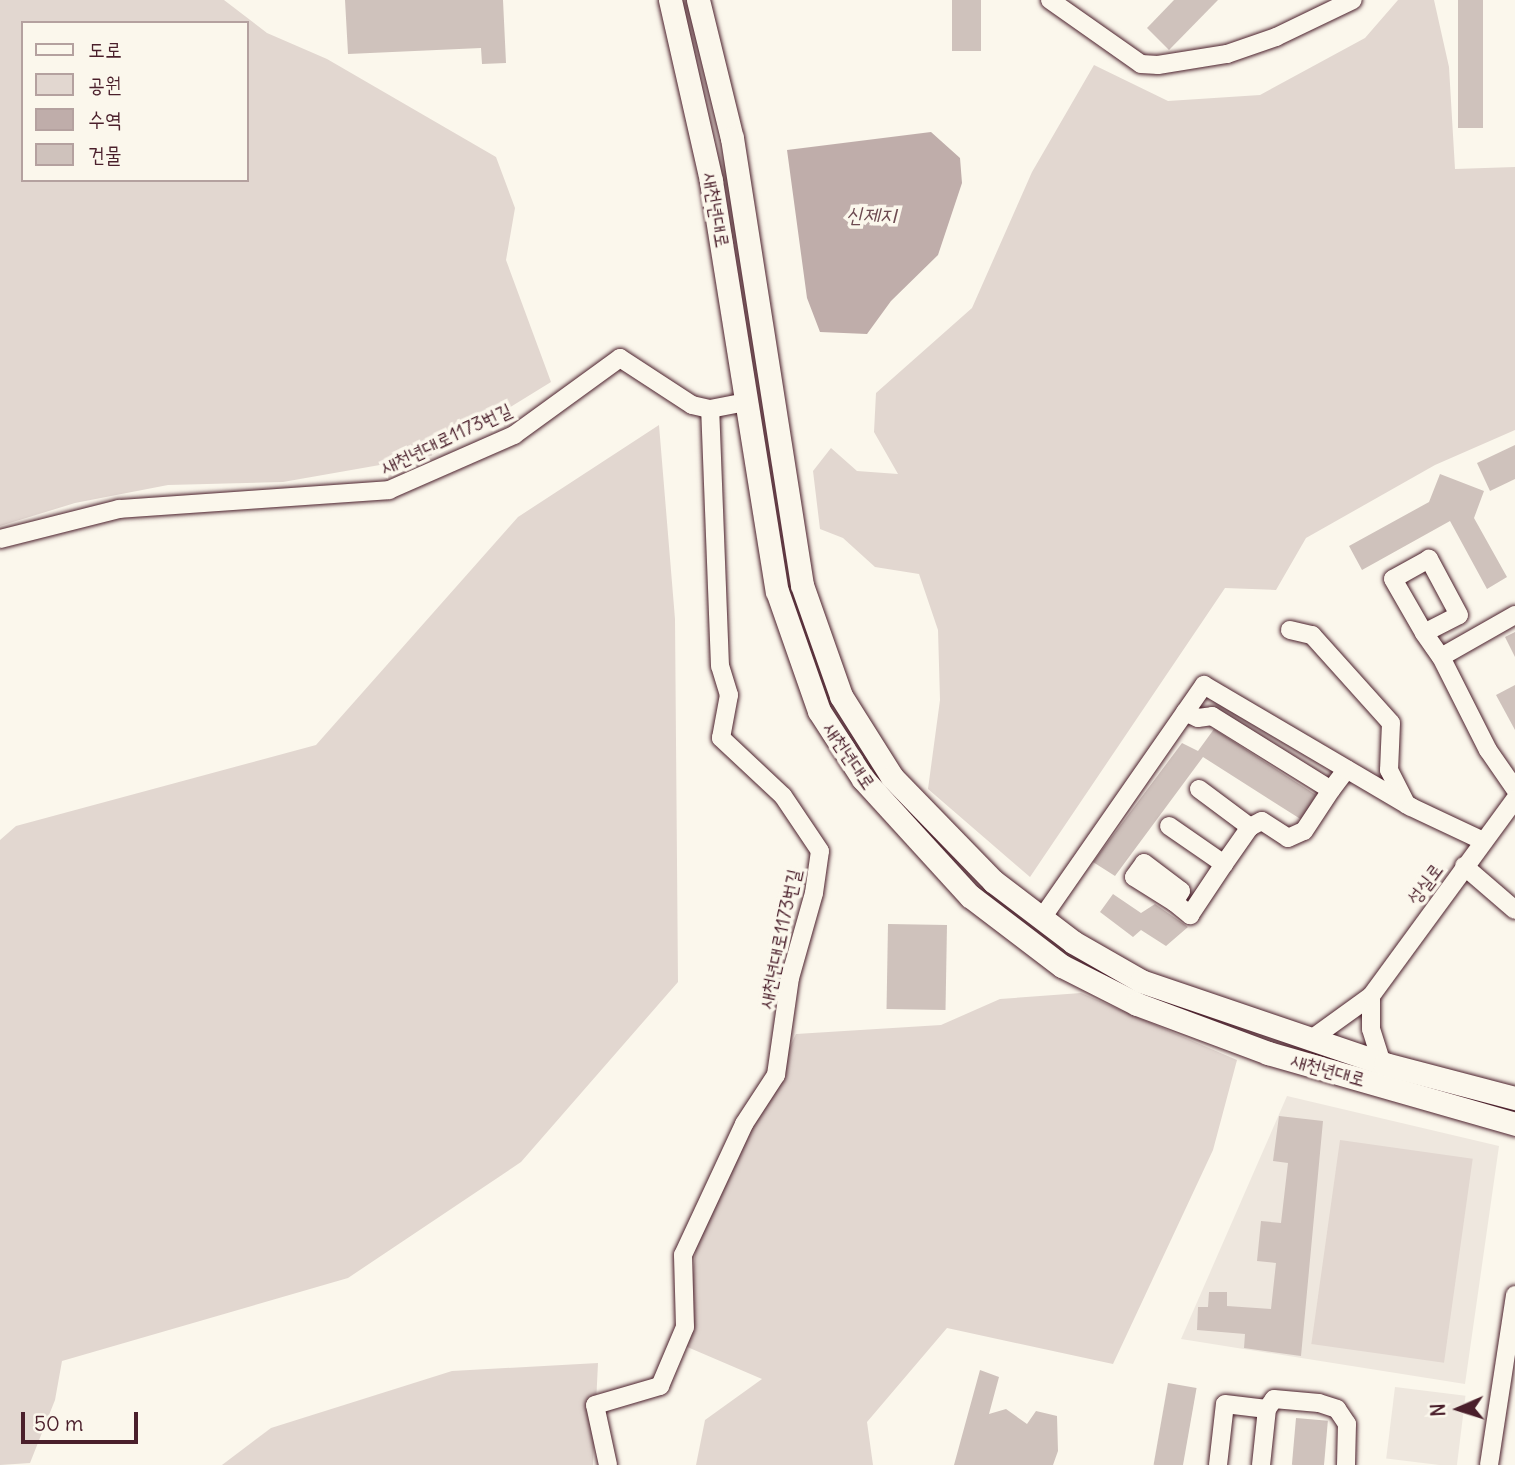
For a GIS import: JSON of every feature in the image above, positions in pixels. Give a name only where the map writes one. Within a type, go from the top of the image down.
[{"type":"main road","name":"새천년대로","points":[[670,0],[711,181],[777,591],[819,711],[863,779],[915,842],[970,896],[1062,966],[1137,1004],[1268,1053],[1515,1098]]},
{"type":"main road","name":"새천년대로","points":[[698,0],[732,138],[802,585],[841,696],[892,777],[932,822],[993,881],[1042,918],[1141,981],[1310,1040],[1382,1075],[1515,1124]]},
{"type":"main road","points":[[729,288],[756,283]]},
{"type":"main road","points":[[759,484],[785,480]]},
{"type":"street","points":[[1050,0],[1141,64],[1158,65],[1227,54],[1264,41],[1353,0]]},
{"type":"street","name":"새천년대로1173번길","points":[[0,539],[119,509],[389,490],[514,435],[620,358],[692,405],[710,409],[720,666],[729,695],[721,738],[783,796],[820,851],[814,893],[790,978],[776,1074],[744,1124],[682,1255],[685,1328],[660,1386],[595,1405],[608,1465]]},
{"type":"street","points":[[710,409],[747,402]]},
{"type":"street","points":[[1441,657],[1515,615]]},
{"type":"street","points":[[1290,631],[1312,635],[1391,723],[1389,770],[1406,805]]},
{"type":"street","points":[[1424,634],[1441,657],[1488,750],[1515,789]]},
{"type":"street","points":[[1042,918],[1204,685],[1406,805],[1481,840]]},
{"type":"street","points":[[1185,712],[1198,718],[1212,716],[1331,790]]},
{"type":"street","points":[[1174,902],[1190,915],[1250,827],[1262,821],[1287,838],[1304,831],[1347,769]]},
{"type":"street","points":[[1199,789],[1250,827]]},
{"type":"street","name":"성실로","points":[[1310,1040],[1371,996],[1481,840],[1515,799]]},
{"type":"street","points":[[1169,826],[1224,864]]},
{"type":"street","points":[[1464,866],[1515,910]]},
{"type":"street","points":[[1371,996],[1371,1029],[1382,1075]]},
{"type":"street","points":[[1489,1465],[1511,1349],[1515,1295]]},
{"type":"street","points":[[1261,1465],[1267,1409],[1274,1399],[1319,1403],[1337,1409],[1347,1424],[1346,1465]]},
{"type":"street","points":[[1219,1465],[1225,1404],[1267,1409]]},
{"type":"shaded area","points":[[1287,1096],[1499,1146],[1465,1384],[1181,1339]]},
{"type":"shaded area","points":[[1395,1387],[1465,1396],[1457,1465],[1386,1458]]},
{"type":"green space","points":[[0,0],[224,0],[267,33],[327,59],[496,157],[515,208],[506,260],[551,382],[431,456],[283,482],[168,485],[75,503],[0,526]]},
{"type":"green space","points":[[1398,0],[1434,0],[1449,67],[1455,169],[1515,167],[1515,430],[1435,465],[1306,538],[1276,590],[1225,588],[1030,877],[928,789],[940,700],[938,630],[919,574],[875,567],[843,538],[820,529],[813,471],[831,448],[857,471],[898,474],[874,432],[876,393],[972,308],[1032,172],[1094,65],[1168,101],[1260,95],[1365,38]]},
{"type":"green space","points":[[659,425],[675,619],[678,982],[521,1162],[348,1278],[62,1361],[55,1400],[30,1463],[0,1465],[0,840],[16,826],[316,745],[518,517]]},
{"type":"green space","points":[[1081,993],[1237,1060],[1213,1150],[1113,1364],[947,1328],[867,1422],[873,1465],[696,1465],[705,1420],[762,1379],[685,1346],[696,1247],[796,1034],[941,1025],[1000,999]]},
{"type":"green space","points":[[1340,1140],[1473,1159],[1444,1363],[1311,1344]]},
{"type":"green space","points":[[598,1363],[593,1465],[222,1465],[271,1428],[452,1371]]},
{"type":"water","name":"신제지","points":[[931,132],[960,158],[962,183],[938,255],[891,301],[867,334],[820,332],[807,298],[787,150]]},
{"type":"building","points":[[345,0],[503,0],[506,63],[482,64],[481,48],[348,54]]},
{"type":"building","points":[[952,0],[981,0],[981,51],[952,51]]},
{"type":"building","points":[[1174,0],[1218,0],[1169,50],[1147,28]]},
{"type":"building","points":[[1458,0],[1483,0],[1483,128],[1458,128]]},
{"type":"building","points":[[1515,445],[1515,479],[1490,491],[1477,463]]},
{"type":"building","points":[[1440,474],[1484,491],[1474,518],[1507,577],[1487,589],[1450,521],[1362,570],[1349,546],[1429,502]]},
{"type":"building","points":[[1515,632],[1515,657],[1505,637]]},
{"type":"building","points":[[1515,685],[1515,730],[1496,695]]},
{"type":"building","points":[[1214,729],[1316,795],[1302,820],[1203,757],[1115,876],[1093,862],[1182,743],[1198,751]]},
{"type":"building","points":[[1113,894],[1141,913],[1155,904],[1188,927],[1166,946],[1141,930],[1133,937],[1100,912]]},
{"type":"building","points":[[888,924],[947,925],[946,1010],[887,1009]]},
{"type":"building","points":[[1279,1116],[1323,1121],[1301,1356],[1244,1348],[1245,1334],[1197,1330],[1198,1307],[1208,1307],[1209,1292],[1227,1292],[1227,1306],[1271,1309],[1276,1263],[1257,1261],[1261,1221],[1281,1223],[1288,1163],[1273,1161]]},
{"type":"building","points":[[980,1370],[999,1377],[989,1414],[1006,1409],[1027,1424],[1036,1411],[1057,1416],[1058,1451],[1053,1465],[954,1465]]},
{"type":"building","points":[[1168,1383],[1197,1388],[1183,1465],[1154,1465]]},
{"type":"building","points":[[1296,1418],[1328,1421],[1324,1465],[1292,1465]]}]
